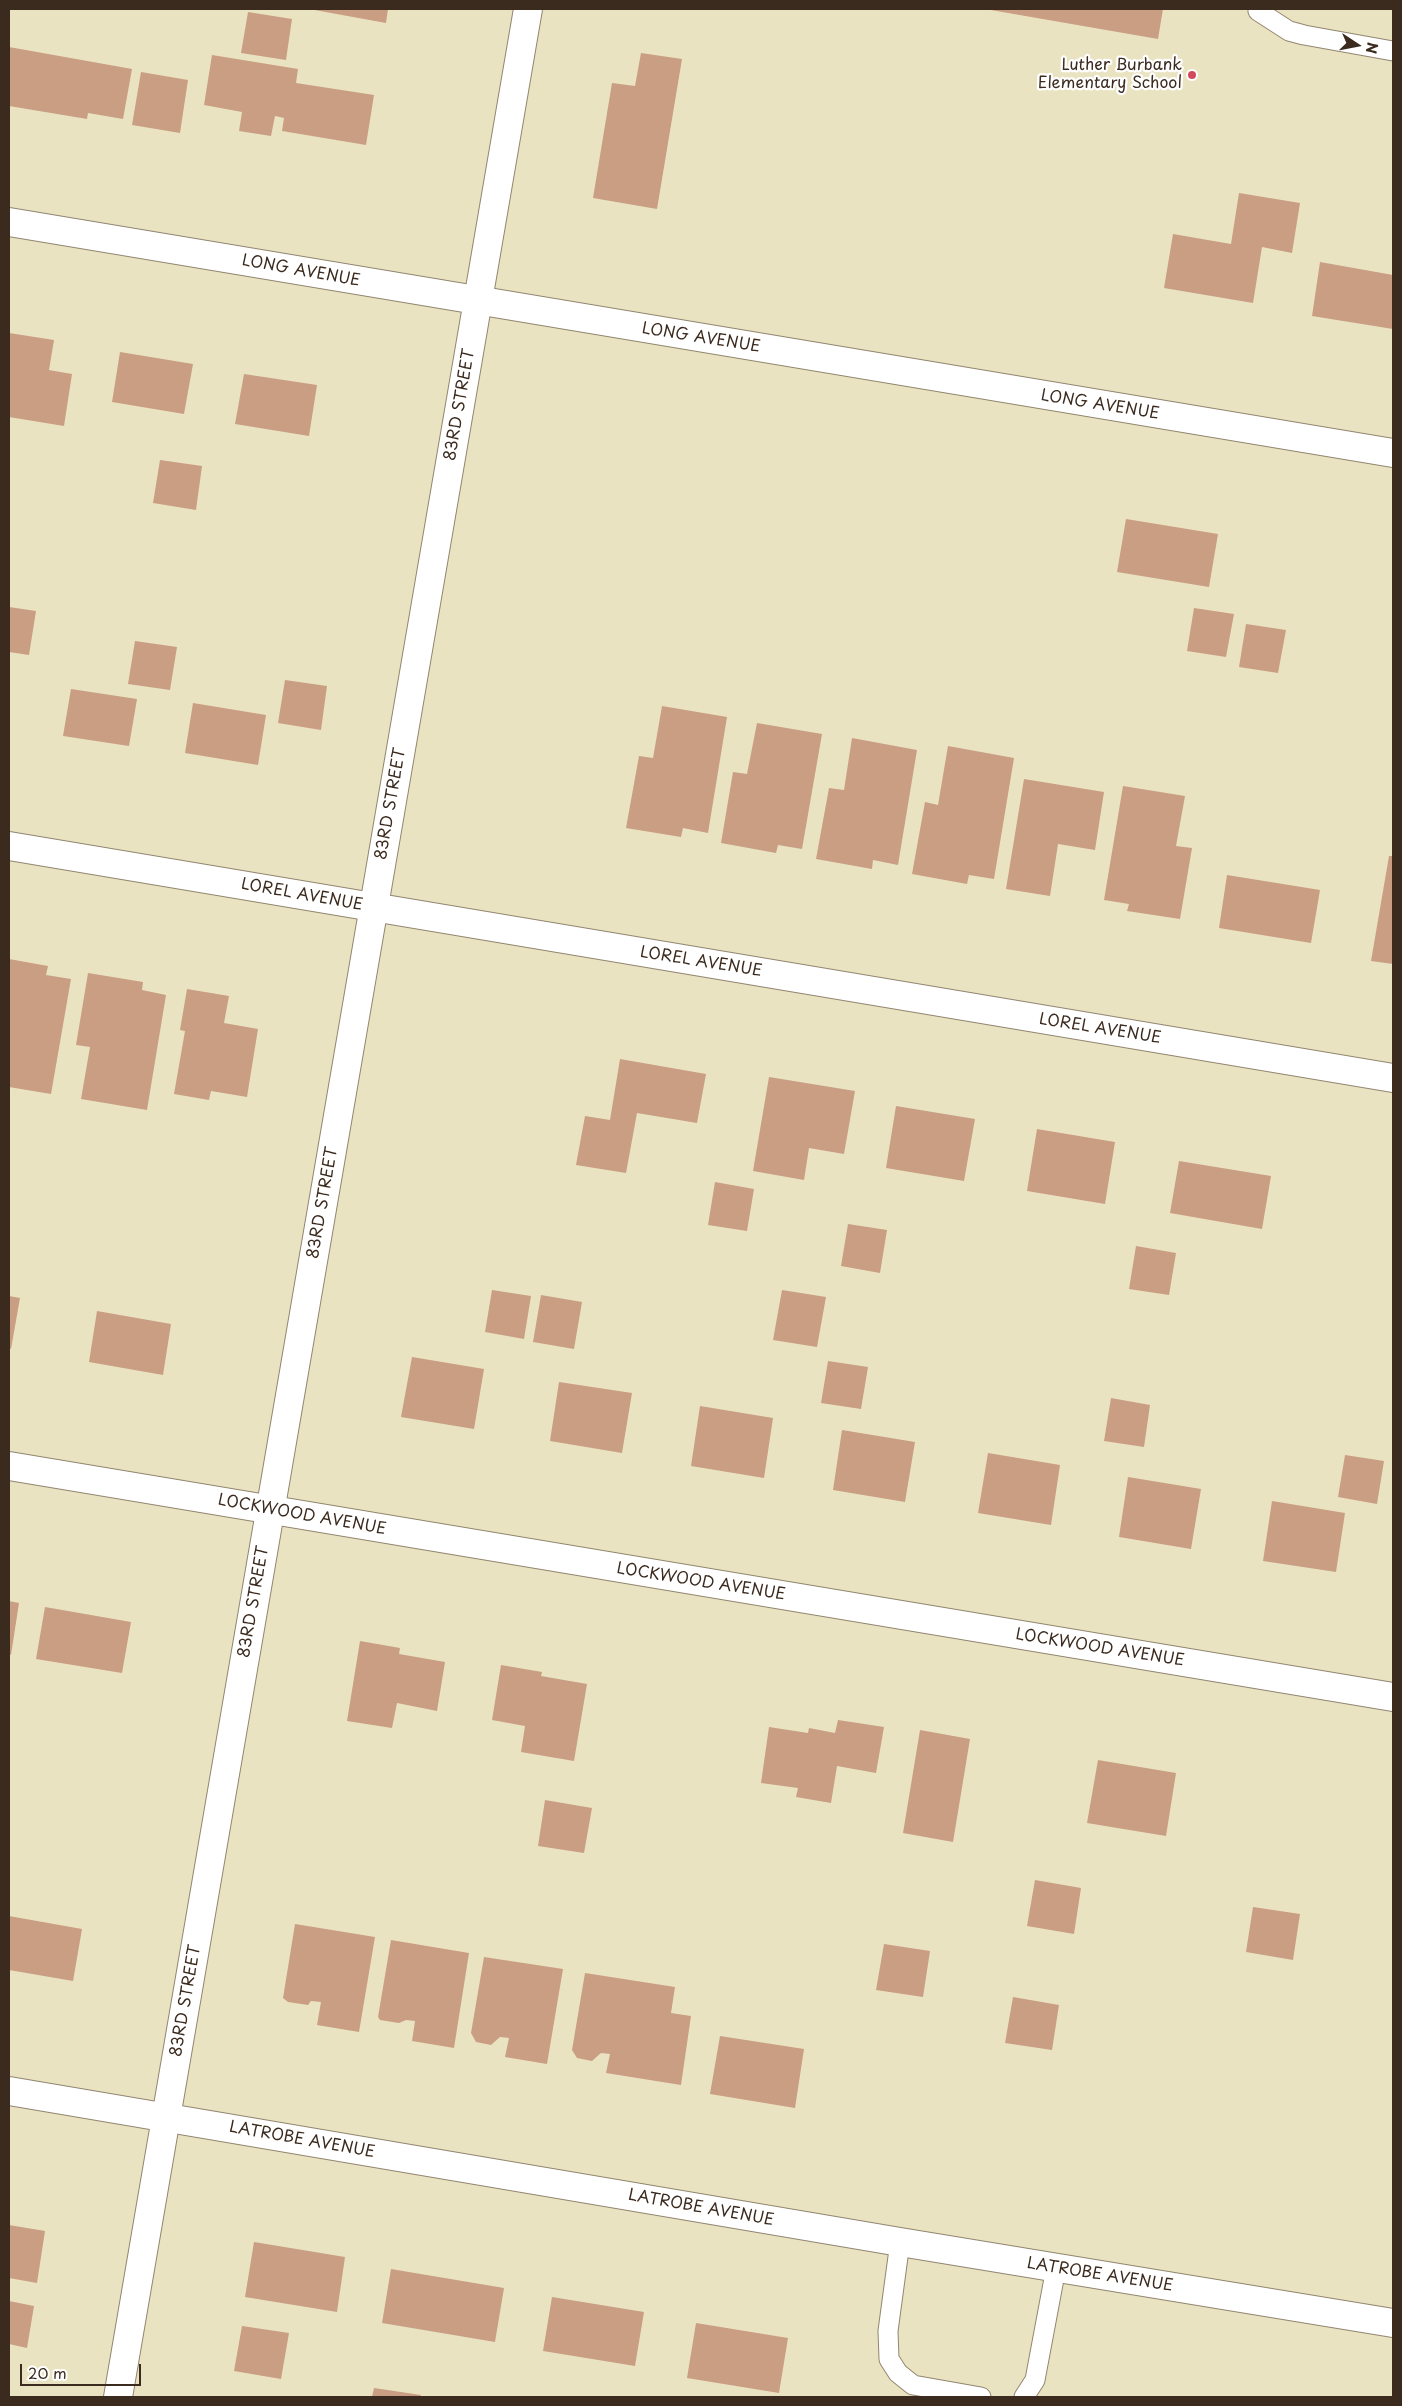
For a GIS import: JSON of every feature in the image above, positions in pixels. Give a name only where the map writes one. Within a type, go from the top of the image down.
[{"type":"street","name":"83RD STREET","points":[[118,2397],[528,9]]},
{"type":"street","name":"LONG AVENUE","points":[[9,222],[478,302],[1393,453]]},
{"type":"street","name":"LOREL AVENUE","points":[[9,846],[1393,1078]]},
{"type":"street","name":"LOCKWOOD AVENUE","points":[[9,1466],[1393,1697]]},
{"type":"street","name":"LATROBE AVENUE","points":[[9,2090],[900,2242],[1393,2323]]},
{"type":"lane","points":[[1258,12],[1289,30],[1304,36],[1393,50]]},
{"type":"lane","points":[[900,2242],[888,2331],[889,2358],[898,2373],[913,2385],[981,2397]]},
{"type":"lane","points":[[1024,2397],[1035,2380],[1056,2268]]},
{"type":"building","points":[[309,9],[388,9],[386,23]]},
{"type":"building","points":[[985,9],[1163,9],[1158,39]]},
{"type":"building","points":[[248,12],[292,19],[286,60],[241,53]]},
{"type":"building","points":[[9,47],[132,69],[123,119],[88,113],[87,119],[9,106]]},
{"type":"building","points":[[641,53],[682,59],[657,209],[593,198],[612,83],[635,86]]},
{"type":"building","points":[[212,55],[298,69],[296,83],[374,95],[366,145],[282,131],[284,118],[275,116],[271,136],[239,131],[242,112],[204,105]]},
{"type":"building","points":[[141,72],[188,80],[180,133],[132,125]]},
{"type":"building","points":[[1239,193],[1300,203],[1292,253],[1262,247],[1253,303],[1164,288],[1173,234],[1231,244]]},
{"type":"building","points":[[1320,262],[1393,275],[1393,329],[1312,316]]},
{"type":"building","points":[[9,333],[54,340],[49,370],[72,374],[64,426],[9,417]]},
{"type":"building","points":[[120,352],[193,364],[184,414],[112,402]]},
{"type":"building","points":[[244,374],[317,385],[309,436],[235,424]]},
{"type":"building","points":[[160,460],[202,466],[196,510],[153,503]]},
{"type":"building","points":[[1126,519],[1218,534],[1209,587],[1117,572]]},
{"type":"building","points":[[9,607],[36,611],[29,655],[9,652]]},
{"type":"building","points":[[1194,608],[1234,614],[1226,657],[1187,651]]},
{"type":"building","points":[[1246,624],[1286,630],[1278,673],[1239,667]]},
{"type":"building","points":[[135,641],[177,647],[170,690],[128,684]]},
{"type":"building","points":[[285,680],[327,686],[321,730],[278,723]]},
{"type":"building","points":[[71,689],[137,699],[129,746],[63,736]]},
{"type":"building","points":[[193,703],[266,715],[258,765],[185,753]]},
{"type":"building","points":[[662,706],[727,717],[708,833],[683,828],[681,837],[626,828],[639,756],[653,758]]},
{"type":"building","points":[[757,723],[822,734],[802,849],[778,845],[776,853],[721,843],[733,772],[747,774]]},
{"type":"building","points":[[852,738],[917,750],[898,865],[873,860],[872,869],[816,859],[829,788],[844,790]]},
{"type":"building","points":[[948,746],[1014,758],[994,879],[969,875],[967,884],[912,874],[925,802],[938,805]]},
{"type":"building","points":[[1024,779],[1104,792],[1095,850],[1058,844],[1050,896],[1006,889]]},
{"type":"building","points":[[1123,786],[1185,796],[1176,846],[1192,848],[1180,919],[1127,911],[1129,904],[1104,900]]},
{"type":"building","points":[[1389,856],[1393,856],[1393,964],[1371,961]]},
{"type":"building","points":[[1227,875],[1320,890],[1311,943],[1219,928]]},
{"type":"building","points":[[9,959],[48,966],[46,975],[71,979],[51,1094],[9,1087]]},
{"type":"building","points":[[88,973],[143,982],[142,990],[166,995],[147,1110],[81,1099],[90,1047],[76,1045]]},
{"type":"building","points":[[187,989],[229,996],[224,1023],[258,1029],[247,1097],[211,1091],[209,1100],[174,1094],[185,1031],[180,1030]]},
{"type":"building","points":[[620,1059],[706,1074],[697,1123],[637,1113],[626,1173],[576,1165],[585,1116],[610,1120]]},
{"type":"building","points":[[769,1077],[855,1091],[844,1154],[809,1148],[804,1180],[753,1171]]},
{"type":"building","points":[[896,1106],[975,1119],[964,1181],[886,1168]]},
{"type":"building","points":[[1037,1129],[1115,1142],[1105,1204],[1027,1191]]},
{"type":"building","points":[[1179,1161],[1271,1176],[1262,1229],[1170,1213]]},
{"type":"building","points":[[715,1182],[754,1189],[747,1231],[708,1225]]},
{"type":"building","points":[[848,1224],[887,1230],[880,1273],[841,1266]]},
{"type":"building","points":[[1136,1246],[1176,1253],[1169,1295],[1129,1289]]},
{"type":"building","points":[[492,1290],[531,1296],[524,1339],[485,1332]]},
{"type":"building","points":[[782,1290],[826,1297],[817,1347],[773,1340]]},
{"type":"building","points":[[541,1295],[582,1302],[574,1349],[533,1342]]},
{"type":"building","points":[[9,1296],[20,1298],[11,1349],[9,1348]]},
{"type":"building","points":[[97,1311],[171,1324],[163,1375],[89,1362]]},
{"type":"building","points":[[412,1357],[484,1369],[474,1429],[401,1417]]},
{"type":"building","points":[[828,1361],[868,1367],[861,1409],[821,1403]]},
{"type":"building","points":[[559,1382],[632,1393],[622,1453],[550,1441]]},
{"type":"building","points":[[1111,1398],[1150,1405],[1144,1447],[1104,1441]]},
{"type":"building","points":[[700,1406],[773,1418],[764,1478],[691,1466]]},
{"type":"building","points":[[842,1430],[915,1442],[905,1502],[833,1490]]},
{"type":"building","points":[[988,1453],[1060,1465],[1051,1525],[978,1513]]},
{"type":"building","points":[[1345,1455],[1384,1461],[1377,1504],[1338,1497]]},
{"type":"building","points":[[1128,1477],[1201,1489],[1191,1549],[1119,1537]]},
{"type":"building","points":[[1272,1501],[1345,1513],[1336,1572],[1263,1561]]},
{"type":"building","points":[[9,1601],[19,1603],[11,1655],[9,1654]]},
{"type":"building","points":[[45,1607],[131,1622],[122,1673],[36,1659]]},
{"type":"building","points":[[360,1641],[400,1648],[399,1654],[445,1662],[437,1711],[397,1703],[392,1728],[347,1721]]},
{"type":"building","points":[[501,1665],[542,1672],[541,1676],[587,1684],[574,1761],[521,1752],[525,1726],[492,1720]]},
{"type":"building","points":[[838,1720],[884,1727],[876,1773],[837,1766],[831,1803],[796,1797],[798,1788],[761,1783],[769,1727],[808,1733],[809,1728],[835,1733]]},
{"type":"building","points":[[920,1730],[970,1739],[953,1842],[903,1833]]},
{"type":"building","points":[[1098,1760],[1176,1773],[1166,1836],[1087,1823]]},
{"type":"building","points":[[545,1800],[592,1808],[584,1853],[538,1846]]},
{"type":"building","points":[[1035,1880],[1081,1888],[1074,1934],[1027,1926]]},
{"type":"building","points":[[1253,1907],[1300,1914],[1293,1960],[1246,1952]]},
{"type":"building","points":[[9,1916],[82,1929],[73,1981],[9,1970]]},
{"type":"building","points":[[295,1924],[375,1937],[359,2032],[317,2025],[321,2002],[311,2001],[308,2005],[288,2002],[283,1998]]},
{"type":"building","points":[[391,1940],[469,1953],[454,2048],[412,2041],[415,2021],[406,2020],[399,2023],[380,2020],[378,2017]]},
{"type":"building","points":[[884,1944],[930,1951],[923,1997],[876,1990]]},
{"type":"building","points":[[484,1957],[563,1969],[547,2064],[505,2057],[509,2038],[500,2037],[491,2045],[476,2042],[471,2033]]},
{"type":"building","points":[[585,1973],[675,1987],[671,2013],[691,2016],[681,2085],[606,2073],[610,2054],[601,2053],[592,2061],[577,2058],[572,2050]]},
{"type":"building","points":[[1013,1997],[1059,2005],[1052,2050],[1005,2043]]},
{"type":"building","points":[[720,2036],[804,2049],[795,2108],[710,2094]]},
{"type":"building","points":[[9,2225],[45,2231],[37,2283],[9,2278]]},
{"type":"building","points":[[254,2242],[345,2257],[337,2312],[245,2297]]},
{"type":"building","points":[[391,2269],[504,2288],[495,2342],[382,2323]]},
{"type":"building","points":[[552,2297],[644,2312],[635,2366],[543,2351]]},
{"type":"building","points":[[9,2301],[34,2306],[27,2348],[9,2344]]},
{"type":"building","points":[[696,2323],[788,2338],[779,2393],[687,2378]]},
{"type":"building","points":[[242,2326],[289,2333],[281,2379],[234,2371]]},
{"type":"building","points":[[374,2388],[421,2395],[420,2397],[372,2397]]},
{"type":"place","name":"Luther Burbank Elementary School","points":[[1192,75]]}]
